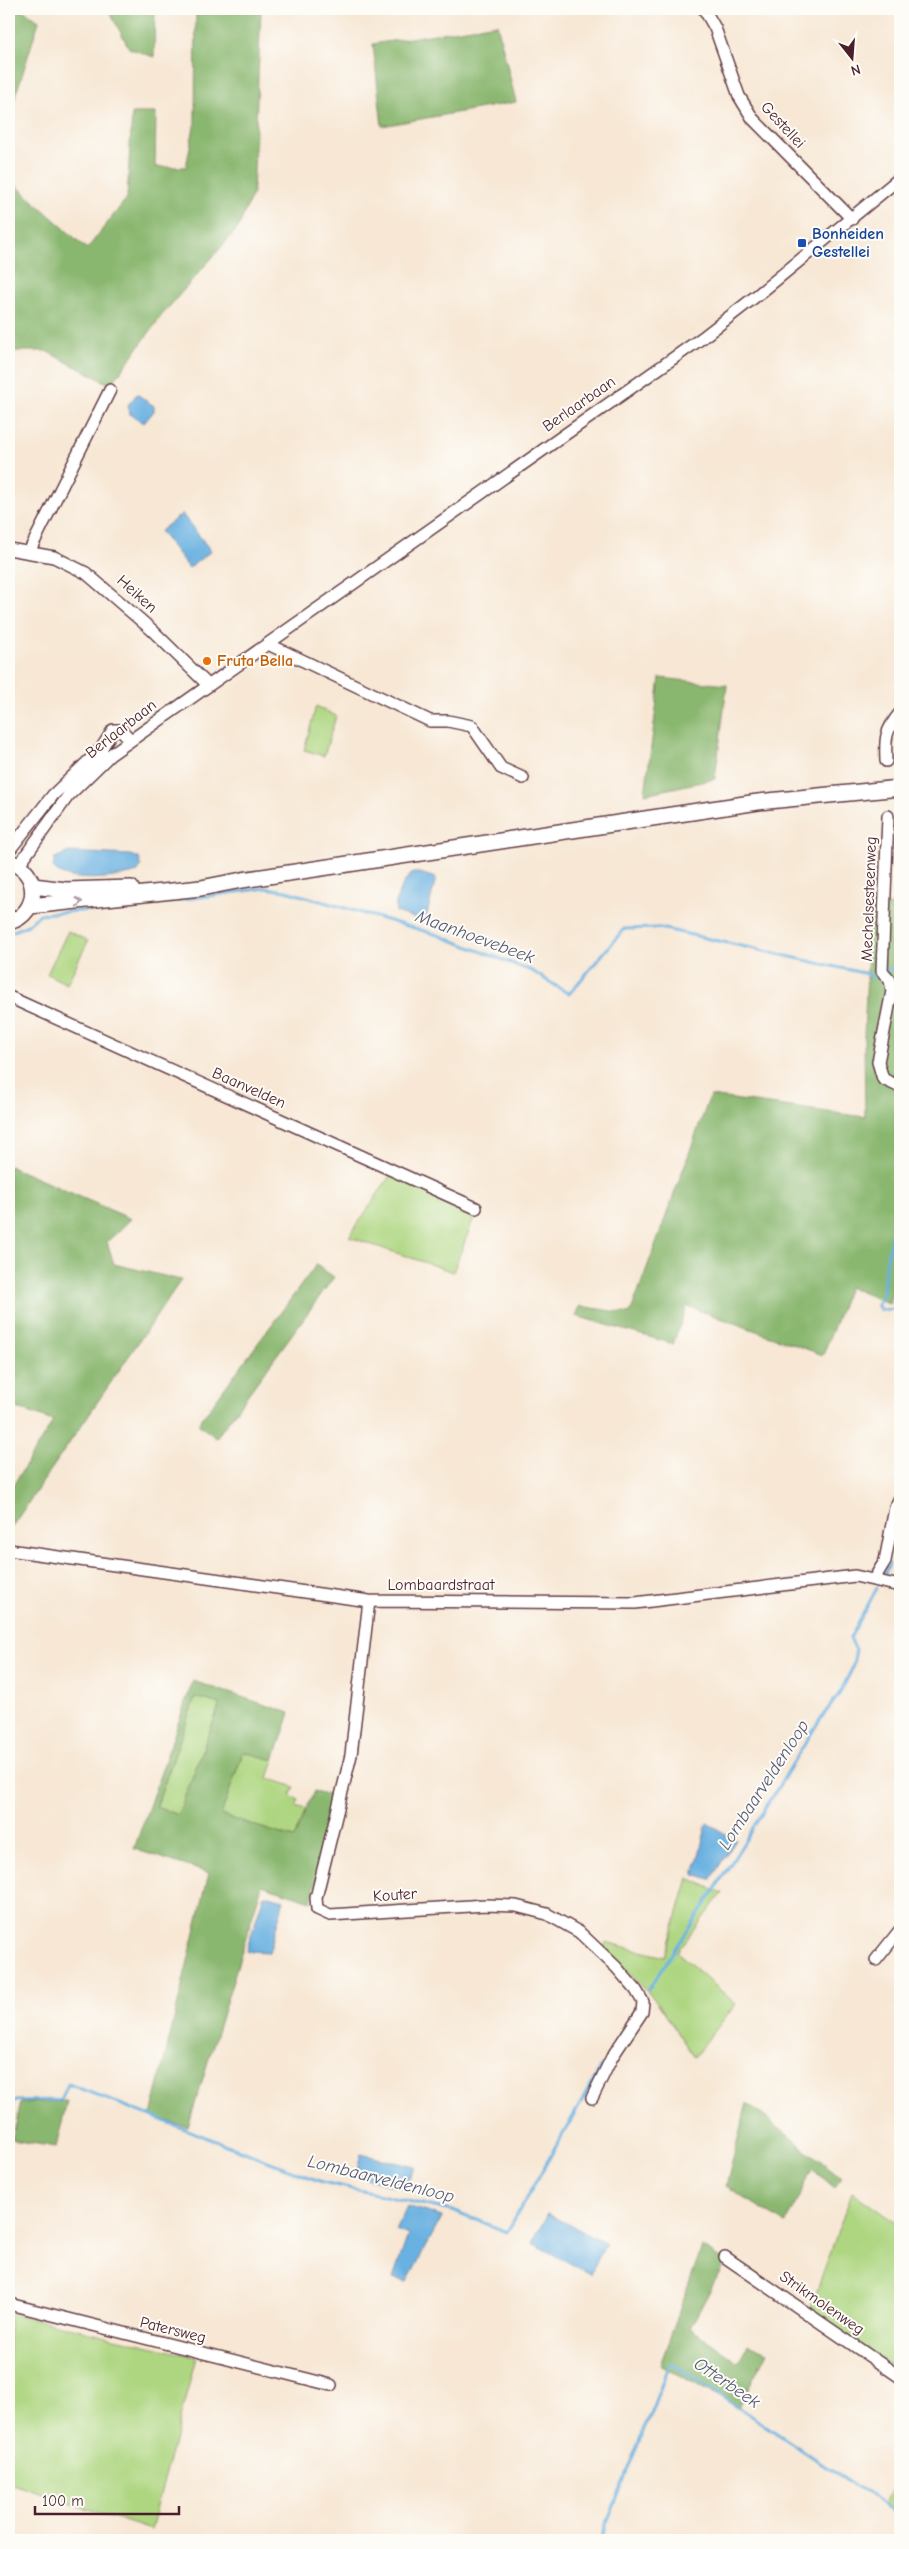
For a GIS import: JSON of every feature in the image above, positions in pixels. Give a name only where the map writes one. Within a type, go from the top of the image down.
[{"type":"main road","points":[[30,906],[201,888],[242,880],[758,802],[900,788]]},
{"type":"main road","points":[[9,922],[22,916],[30,906],[33,886],[26,872],[13,859]]},
{"type":"main road","points":[[33,886],[66,890],[242,880]]},
{"type":"street","name":"Gestellei","points":[[704,9],[715,28],[738,96],[753,119],[852,219]]},
{"type":"street","name":"Berlaarbaan","points":[[13,859],[68,796],[99,765],[130,739],[702,338],[852,219],[900,178]]},
{"type":"street","points":[[29,552],[110,390]]},
{"type":"street","name":"Heiken","points":[[9,549],[54,557],[86,572],[152,630],[208,685]]},
{"type":"street","points":[[268,644],[430,721],[448,721],[472,726],[501,768],[523,778]]},
{"type":"street","points":[[886,761],[885,737],[891,724],[900,713]]},
{"type":"street","points":[[13,859],[53,795],[101,749],[113,730],[121,730],[130,739]]},
{"type":"street","name":"Mechelsesteenweg","points":[[888,816],[882,971],[890,980],[892,991],[878,1062],[883,1079],[900,1087]]},
{"type":"street","name":"Baanvelden","points":[[9,997],[476,1208]]},
{"type":"street","points":[[874,1579],[885,1561],[894,1508],[900,1498]]},
{"type":"street","name":"Lombaardstraat","points":[[9,1550],[369,1601],[635,1603],[854,1576],[900,1586]]},
{"type":"street","name":"Kouter","points":[[369,1601],[351,1755],[316,1898],[317,1909],[330,1915],[485,1905],[516,1906],[547,1914],[579,1932],[616,1967],[636,1990],[643,2002],[642,2012],[612,2057],[592,2098]]},
{"type":"street","points":[[876,1960],[900,1930]]},
{"type":"street","name":"Strikmolenweg","points":[[725,2256],[900,2377]]},
{"type":"street","name":"Patersweg","points":[[9,2304],[331,2385]]},
{"type":"green space","points":[[9,9],[21,9],[39,21],[9,117]]},
{"type":"green space","points":[[108,9],[155,9],[154,57],[129,48]]},
{"type":"green space","points":[[196,9],[261,9],[253,193],[238,228],[162,315],[111,385],[46,351],[9,351],[9,179],[87,249],[127,198],[132,113],[156,113],[155,167],[186,167],[195,122]]},
{"type":"green space","points":[[497,24],[516,102],[382,126],[373,44]]},
{"type":"green space","points":[[660,678],[727,685],[715,779],[645,794]]},
{"type":"green space","points":[[316,706],[336,716],[324,756],[304,750]]},
{"type":"green space","points":[[900,904],[900,1219],[890,1304],[849,1287],[823,1355],[687,1306],[673,1344],[576,1316],[580,1306],[630,1314],[710,1096],[865,1117],[864,1036],[870,908]]},
{"type":"green space","points":[[68,931],[88,941],[67,984],[47,974]]},
{"type":"green space","points":[[9,1166],[131,1219],[107,1242],[114,1264],[181,1280],[9,1531],[9,1492],[53,1421],[9,1405]]},
{"type":"green space","points":[[391,1174],[475,1215],[453,1272],[349,1237]]},
{"type":"green space","points":[[316,1265],[334,1277],[216,1438],[198,1424]]},
{"type":"green space","points":[[193,1681],[290,1713],[274,1760],[243,1752],[221,1815],[294,1838],[314,1791],[338,1797],[311,1901],[262,1885],[188,2127],[151,2116],[209,1873],[134,1849]],"holes":[[[195,1697],[220,1704],[178,1815],[156,1807]]]},
{"type":"green space","points":[[195,1697],[220,1704],[178,1815],[156,1808]]},
{"type":"green space","points":[[244,1751],[274,1760],[268,1778],[295,1787],[290,1796],[299,1800],[296,1806],[306,1809],[294,1838],[220,1815]]},
{"type":"green space","points":[[688,1878],[722,1893],[677,1952],[736,2004],[694,2057],[657,2002],[604,1947],[606,1942],[665,1957]]},
{"type":"green space","points":[[67,2101],[56,2147],[12,2140],[21,2103]]},
{"type":"green space","points":[[747,2103],[841,2177],[835,2188],[812,2169],[786,2224],[726,2186]]},
{"type":"green space","points":[[852,2192],[896,2223],[900,2214],[900,2372],[809,2312]]},
{"type":"green space","points":[[702,2247],[725,2262],[690,2328],[738,2362],[748,2344],[767,2352],[739,2407],[660,2365]]},
{"type":"green space","points":[[9,2313],[196,2357],[151,2530],[9,2483]]},
{"type":"green space","points":[[900,2477],[900,2515],[884,2504]]},
{"type":"water","points":[[137,394],[154,406],[154,411],[144,423],[130,414],[128,405]]},
{"type":"water","points":[[182,514],[211,551],[189,568],[160,531]]},
{"type":"water","points":[[69,852],[130,855],[139,858],[141,865],[138,872],[106,878],[69,877],[53,868],[55,858]]},
{"type":"water","points":[[413,873],[436,878],[425,922],[396,912],[396,901],[400,890]]},
{"type":"water","points":[[707,1823],[736,1840],[710,1880],[694,1875]]},
{"type":"water","points":[[264,1895],[284,1900],[269,1952],[246,1951]]},
{"type":"water","points":[[361,2154],[415,2167],[404,2189],[355,2176]]},
{"type":"water","points":[[407,2206],[442,2217],[407,2282],[393,2278],[408,2235],[396,2230]]},
{"type":"water","points":[[548,2213],[606,2244],[590,2274],[532,2243]]},
{"type":"waterway","points":[[362,9],[377,14],[402,9]]},
{"type":"waterway","name":"Maanhoevebeek","points":[[9,933],[28,925],[40,914],[128,907],[266,888],[286,891],[438,935],[532,971],[569,994],[624,929],[660,928],[868,974],[871,977],[900,965]]},
{"type":"waterway","name":"Lombaarveldenloop","points":[[900,1189],[885,1269],[883,1296],[877,1305],[881,1310],[893,1309],[900,1315]]},
{"type":"waterway","name":"Lombaarveldenloop","points":[[885,1573],[889,1564]]},
{"type":"waterway","name":"Lombaarveldenloop","points":[[648,1990],[712,1894],[819,1721],[840,1693],[852,1669],[856,1650],[850,1638],[877,1588]]},
{"type":"waterway","name":"Lombaarveldenloop","points":[[619,2037],[638,2006]]},
{"type":"waterway","name":"Lombaarveldenloop","points":[[9,2101],[61,2100],[68,2084],[322,2182],[457,2212],[507,2232],[602,2066]]},
{"type":"waterway","name":"Otterbeek","points":[[600,2540],[669,2366],[674,2365],[900,2515]]},
{"type":"place","name":"Bonheiden Gestellei","points":[[802,243]]},
{"type":"place","name":"Fruta Bella","points":[[207,661]]}]
